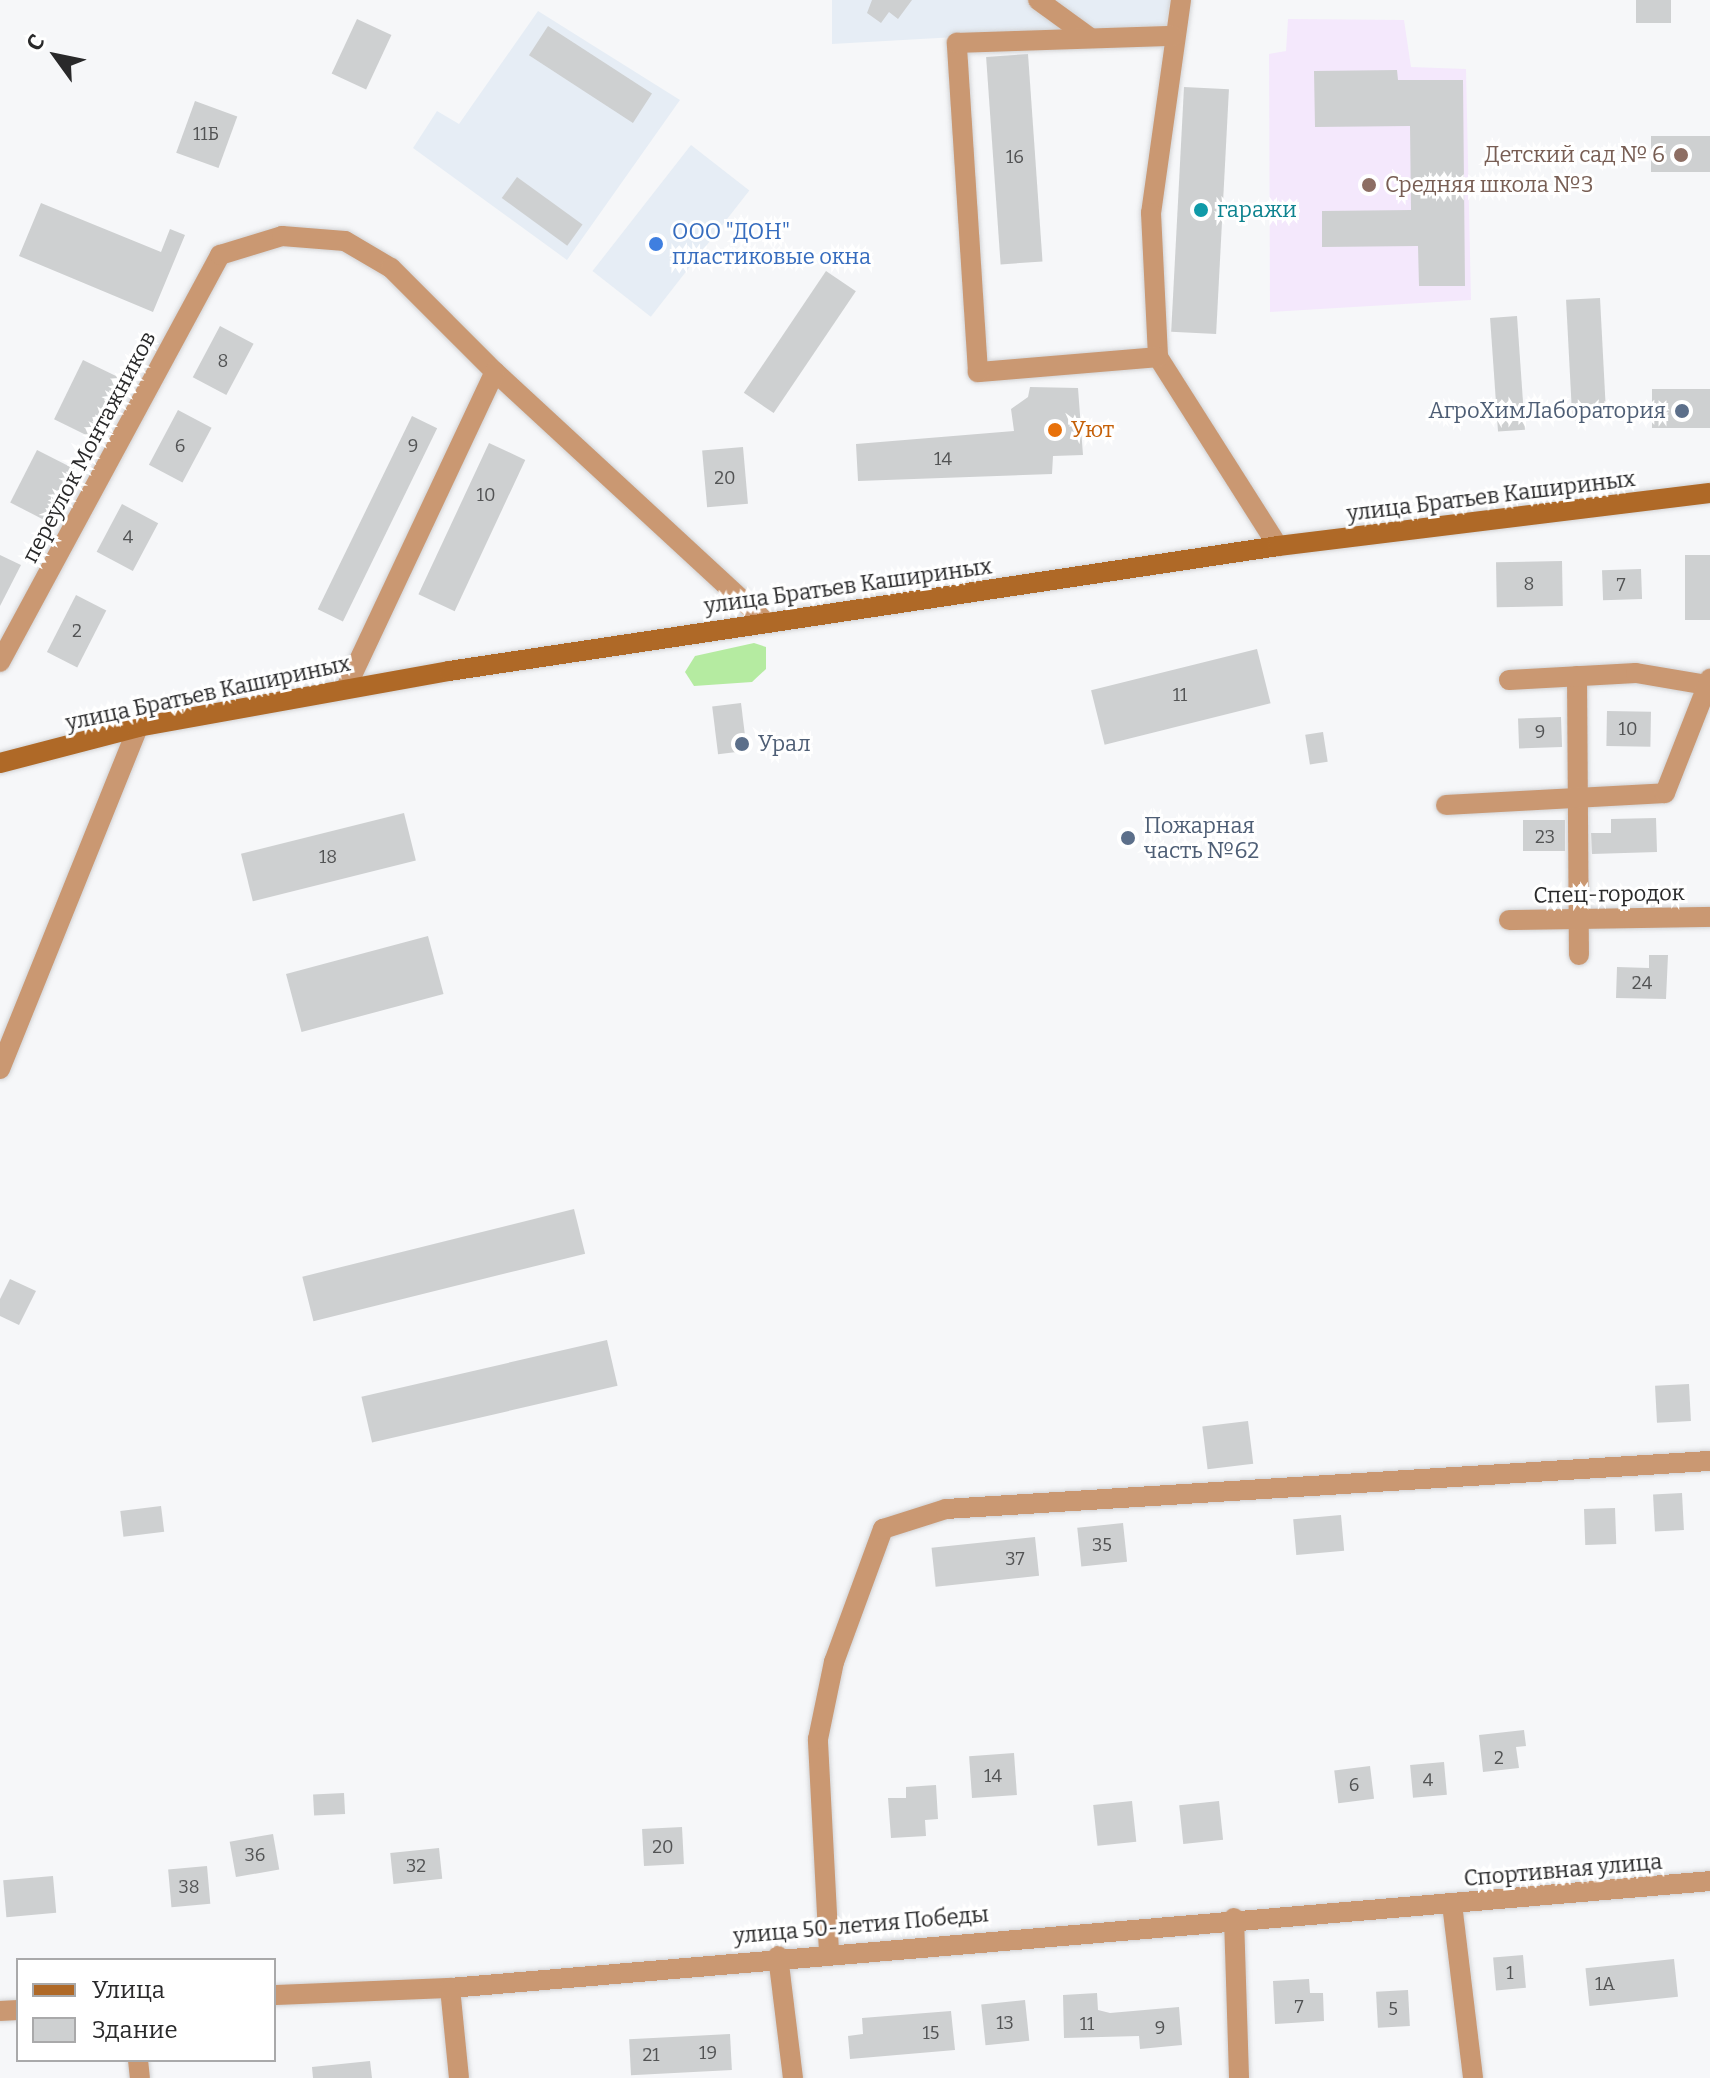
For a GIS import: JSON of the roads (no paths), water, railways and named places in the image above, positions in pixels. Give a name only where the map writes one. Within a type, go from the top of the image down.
[{"type":"main road","name":"улица Братьев Кашириных","points":[[0,763],[138,727],[346,688],[765,621],[1278,546],[1710,493]]},
{"type":"street","points":[[1038,0],[1089,37]]},
{"type":"street","points":[[1181,0],[1173,36],[1151,213],[1158,357],[1278,546]]},
{"type":"street","points":[[1158,357],[978,372],[957,43],[1173,36]]},
{"type":"street","name":"переулок Монтажников","points":[[0,662],[220,255],[282,236],[345,241],[391,268],[495,372]]},
{"type":"street","points":[[346,688],[495,372],[765,621]]},
{"type":"street","points":[[1446,805],[1665,793],[1708,682],[1636,673],[1509,680]]},
{"type":"street","points":[[1577,676],[1579,955]]},
{"type":"street","points":[[0,1069],[138,727]]},
{"type":"street","name":"Спец-городок","points":[[1509,920],[1710,917]]},
{"type":"street","points":[[829,1952],[818,1739],[834,1662],[883,1529],[946,1509],[1710,1461]]},
{"type":"street","name":"Спортивная улица","points":[[1473,2078],[1452,1904],[1710,1881]]},
{"type":"street","name":"улица 50-летия Победы","points":[[276,1995],[450,1988],[778,1956],[1234,1918],[1452,1904]]},
{"type":"street","points":[[1234,1918],[1239,2078]]},
{"type":"street","points":[[778,1956],[793,2078]]},
{"type":"street","points":[[450,1988],[459,2078]]},
{"type":"place","name":"Детский сад № 6","points":[[1681,155]]},
{"type":"place","name":"Средняя школа №3","points":[[1369,185]]},
{"type":"place","name":"гаражи","points":[[1201,210]]},
{"type":"place","name":"ООО \"ДОН\" пластиковые окна","points":[[656,244]]},
{"type":"place","name":"АгроХимЛаборатория","points":[[1682,411]]},
{"type":"place","name":"Уют","points":[[1055,430]]},
{"type":"place","name":"Урал","points":[[742,744]]},
{"type":"place","name":"Пожарная часть №62","points":[[1128,838]]}]
